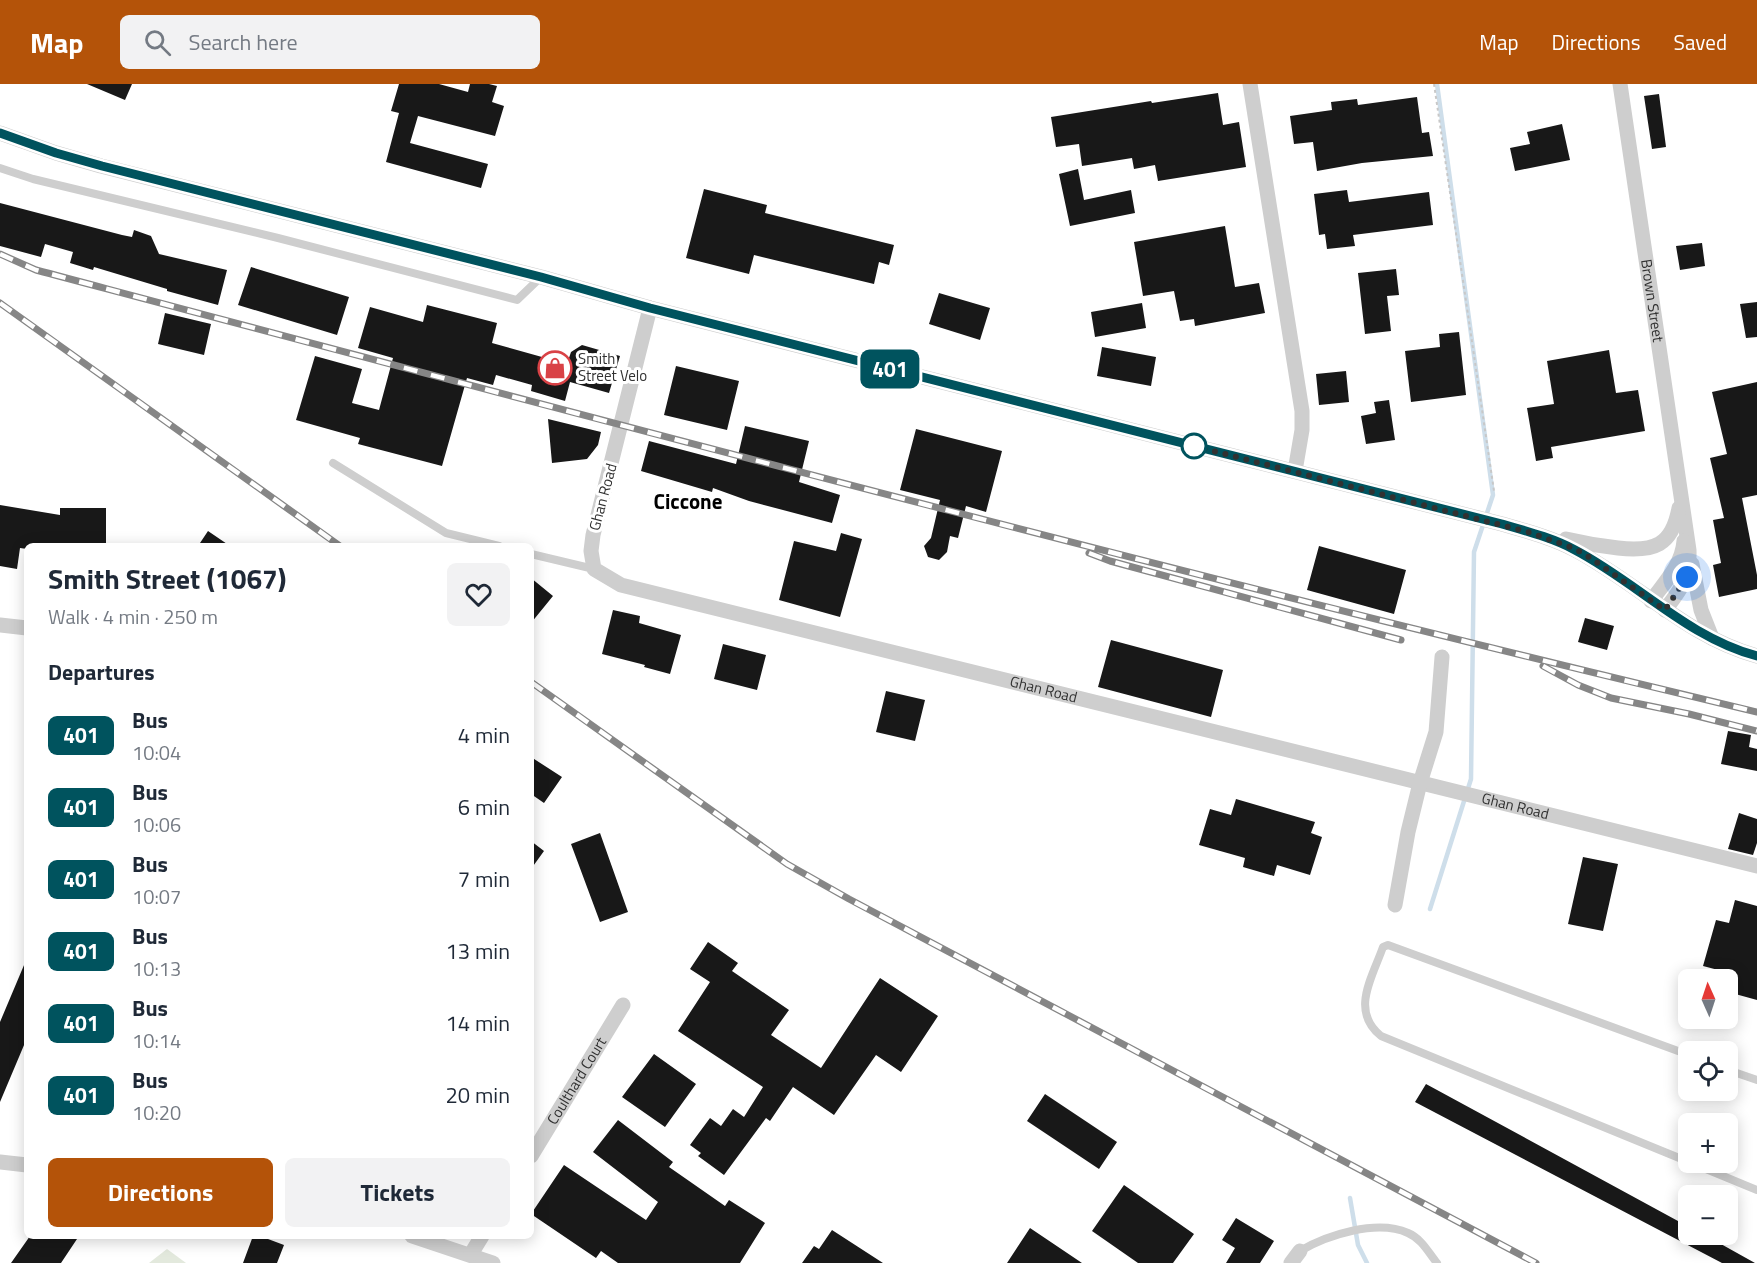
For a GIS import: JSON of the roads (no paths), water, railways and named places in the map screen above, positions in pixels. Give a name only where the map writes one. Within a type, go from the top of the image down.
[{"type":"street","points":[[1250,84],[1302,411],[1302,430],[1295,471]]},
{"type":"street","name":"Brown Street","points":[[1620,84],[1690,565],[1687,577],[1665,610]]},
{"type":"street","points":[[0,133],[102,166],[541,277],[650,308],[1502,524],[1573,548],[1651,601],[1712,638],[1757,656]]},
{"type":"street","name":"Ghan Road","points":[[650,308],[593,535],[591,551],[594,569],[621,585],[1757,867]]},
{"type":"street","points":[[1528,532],[1594,545],[1646,549],[1662,543],[1670,536],[1681,501]]},
{"type":"street","name":"Brown Street","points":[[1651,601],[1681,557],[1684,538],[1683,517]]},
{"type":"street","points":[[1686,535],[1701,610],[1712,638]]},
{"type":"street","points":[[0,628],[24,628]]},
{"type":"street","points":[[1395,905],[1408,832],[1436,732],[1442,657]]},
{"type":"street","name":"Coulthard Court","points":[[534,1151],[623,1005]]},
{"type":"street","points":[[0,1162],[24,1165]]},
{"type":"street","points":[[422,1239],[493,1263]]},
{"type":"street","points":[[471,1254],[480,1239]]},
{"type":"lane","points":[[0,168],[33,179],[278,238],[517,300],[541,277]]},
{"type":"lane","points":[[333,463],[446,533],[487,543]]},
{"type":"lane","points":[[534,555],[594,569]]},
{"type":"lane","points":[[1678,1051],[1388,945],[1383,947],[1366,996],[1366,1018],[1371,1028],[1381,1036],[1678,1158]]},
{"type":"lane","points":[[1738,1073],[1757,1080]]},
{"type":"lane","points":[[1716,1173],[1757,1190]]},
{"type":"lane","points":[[1295,1257],[1332,1236],[1376,1228],[1408,1232],[1418,1239],[1437,1263]]},
{"type":"waterway","points":[[1430,909],[1471,779],[1474,552],[1493,495],[1437,84]]},
{"type":"waterway","points":[[1350,1198],[1358,1245],[1367,1263]]},
{"type":"railway","points":[[0,254],[36,270],[895,497],[1326,607],[1757,712]]},
{"type":"railway","points":[[0,303],[336,543]]},
{"type":"railway","points":[[1089,553],[1110,561],[1401,640]]},
{"type":"railway","points":[[1543,666],[1578,685],[1611,698],[1757,731]]},
{"type":"railway","points":[[534,684],[787,864],[1536,1263]]},
{"type":"place","name":"Smith Street Velo","points":[[555,368]]},
{"type":"district","name":"Ciccone","points":[[688,502]]}]
